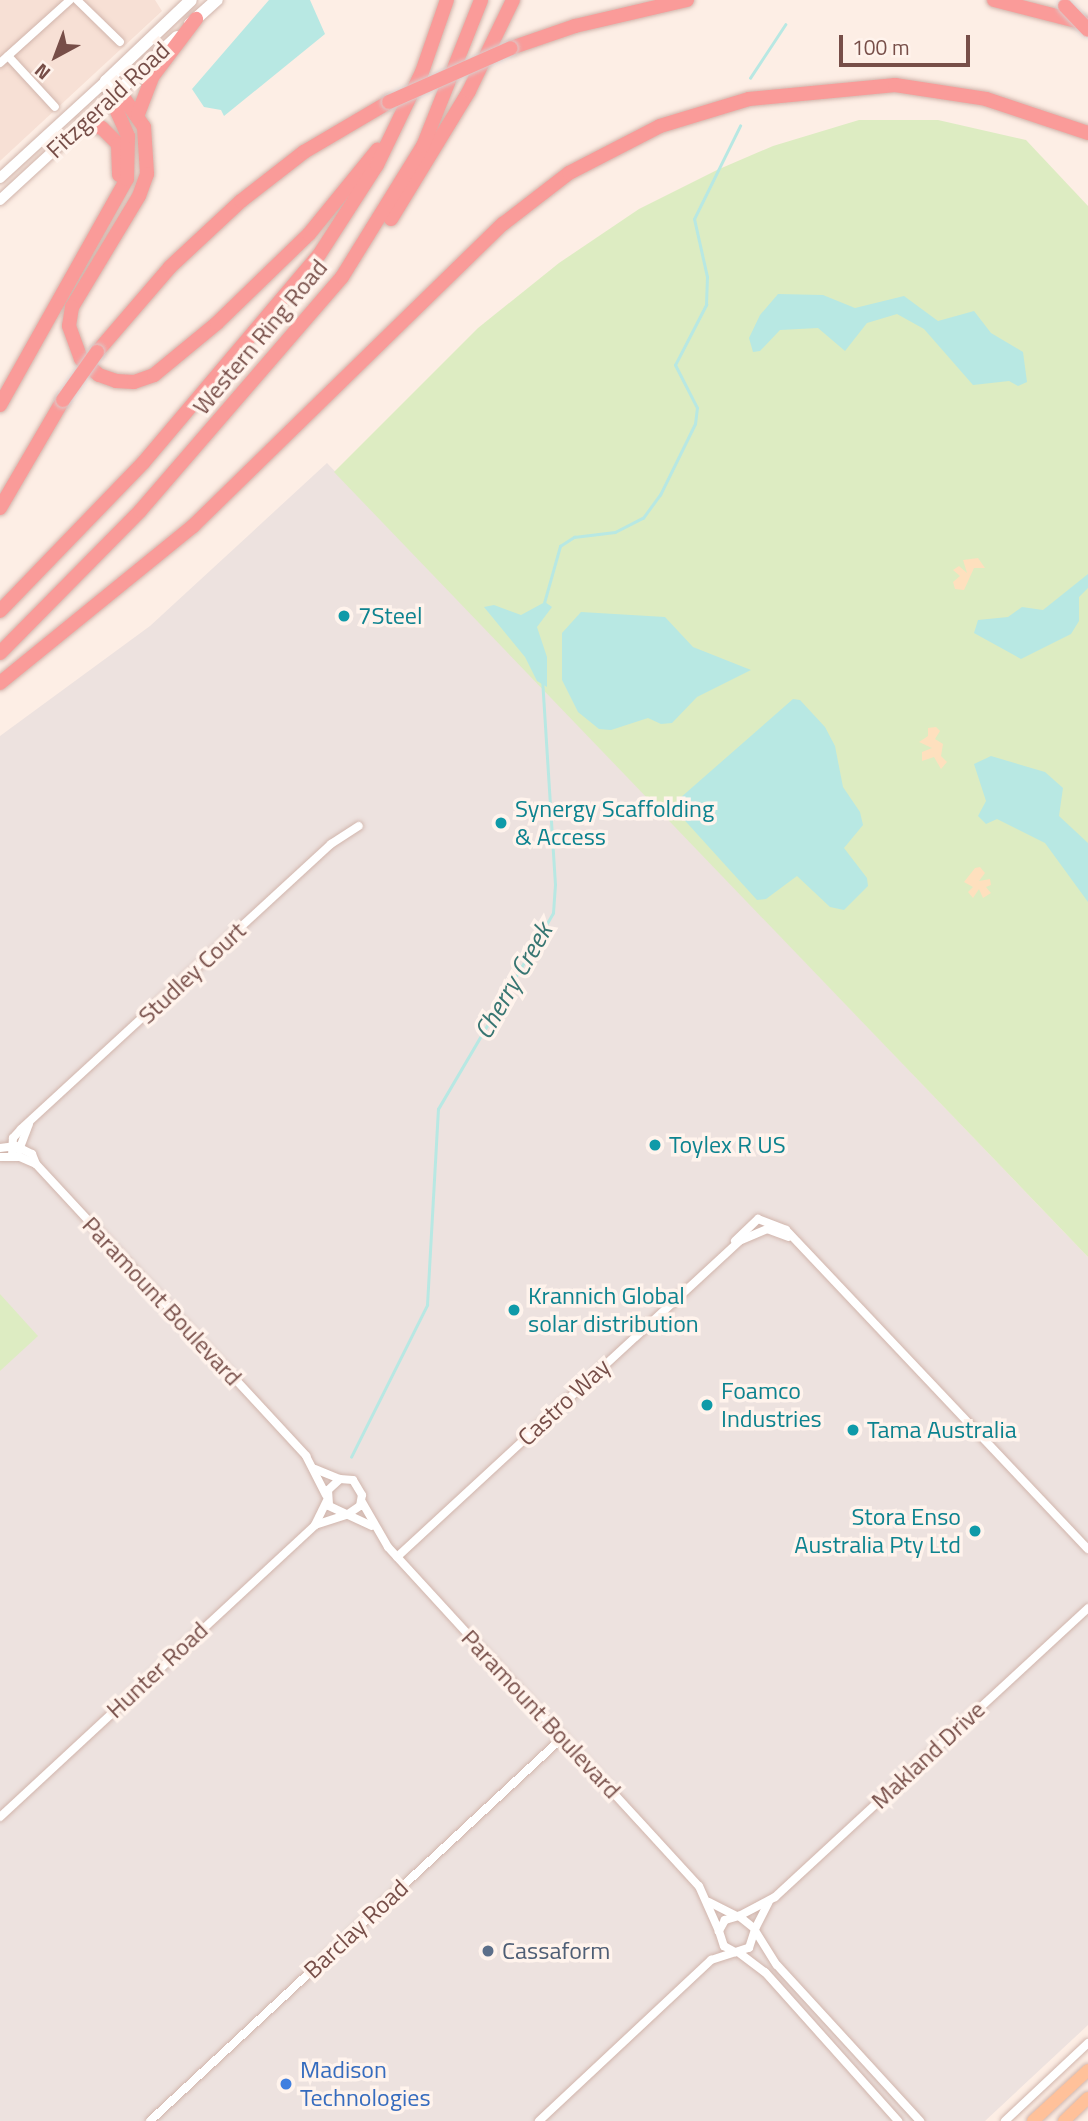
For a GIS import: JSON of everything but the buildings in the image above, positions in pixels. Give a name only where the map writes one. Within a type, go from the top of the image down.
[{"type":"highway","name":"Western Ring Road","points":[[0,611],[143,463],[278,308],[345,218],[377,165],[405,107],[432,48],[447,0]]},
{"type":"highway","name":"Western Ring Road","points":[[0,653],[140,511],[342,277],[423,146],[481,0]]},
{"type":"highway","points":[[342,277],[414,187],[469,91],[513,0]]},
{"type":"highway","points":[[0,508],[63,400],[97,352],[162,275],[241,201],[304,152],[388,102],[511,48],[575,26],[687,0]]},
{"type":"highway","points":[[994,0],[1088,24]]},
{"type":"highway","points":[[1063,3],[1088,30]]},
{"type":"highway","points":[[138,114],[152,76],[196,19]]},
{"type":"highway","points":[[0,683],[193,526],[503,224],[569,173],[660,126],[749,99],[895,85],[986,99],[1088,133]]},
{"type":"highway","points":[[115,95],[138,114],[148,146],[147,174],[70,316],[72,341],[81,359],[99,375],[126,383],[167,366],[281,264],[354,180],[405,107]]},
{"type":"highway","points":[[0,405],[98,229],[123,190],[131,167],[128,136],[115,95]]},
{"type":"highway","points":[[83,124],[108,132],[121,153],[118,180],[98,229]]},
{"type":"main road","name":"Fitzgerald Road","points":[[106,81],[191,0]]},
{"type":"main road","name":"Fitzgerald Road","points":[[115,95],[216,0]]},
{"type":"main road","points":[[106,81],[115,95]]},
{"type":"main road","points":[[1033,2121],[1088,2070]]},
{"type":"main road","points":[[1064,2121],[1088,2098]]},
{"type":"street","points":[[0,63],[62,3],[70,0]]},
{"type":"street","points":[[77,0],[120,42]]},
{"type":"street","points":[[8,56],[55,107]]},
{"type":"street","name":"Fitzgerald Road","points":[[0,178],[106,81]]},
{"type":"street","name":"Fitzgerald Road","points":[[0,200],[115,95]]},
{"type":"street","name":"Studley Court","points":[[12,1156],[29,1124],[331,844],[359,827]]},
{"type":"street","points":[[0,1148],[16,1146]]},
{"type":"street","name":"Paramount Boulevard","points":[[16,1146],[36,1164],[315,1469],[326,1497]]},
{"type":"street","points":[[0,1157],[12,1156]]},
{"type":"street","name":"Paramount Boulevard","points":[[12,1156],[36,1164]]},
{"type":"street","name":"Castro Way","points":[[397,1557],[732,1247],[758,1230],[772,1229],[789,1237],[1088,1549]]},
{"type":"street","name":"Paramount Boulevard","points":[[315,1469],[340,1479]]},
{"type":"street","points":[[340,1479],[358,1484],[362,1502],[346,1514],[333,1510],[326,1497],[331,1485],[340,1479]]},
{"type":"street","name":"Hunter Road","points":[[315,1525],[326,1497]]},
{"type":"street","name":"Paramount Boulevard","points":[[362,1502],[372,1526],[397,1557],[563,1737],[709,1902],[738,1916]]},
{"type":"street","name":"Paramount Boulevard","points":[[346,1514],[372,1526]]},
{"type":"street","name":"Hunter Road","points":[[0,1817],[315,1525],[346,1514]]},
{"type":"street","name":"Makland Drive","points":[[738,1916],[769,1902],[1088,1608]]},
{"type":"street","name":"Barclay Road","points":[[150,2121],[563,1737]]},
{"type":"street","name":"Paramount Boulevard","points":[[709,1902],[719,1933]]},
{"type":"street","name":"Makland Drive","points":[[755,1931],[769,1902]]},
{"type":"street","points":[[711,1960],[725,1920],[738,1916],[755,1931],[777,1965],[920,2121]]},
{"type":"street","points":[[539,2121],[711,1960],[749,1948],[755,1931]]},
{"type":"street","points":[[719,1933],[724,1946],[765,1972],[898,2121]]},
{"type":"street","points":[[1006,2121],[1088,2043]]},
{"type":"shaded area","points":[[0,0],[155,0],[162,11],[0,161]]},
{"type":"shaded area","points":[[327,463],[1088,1257],[1088,2025],[985,2121],[0,2121],[0,736],[150,626]]},
{"type":"green space","points":[[859,120],[938,120],[1026,140],[1088,206],[1088,1257],[334,472],[478,328],[559,263],[639,209],[717,170],[773,146]]},
{"type":"green space","points":[[0,1294],[38,1336],[0,1371]]},
{"type":"sand","points":[[978,558],[985,568],[974,568],[964,590],[955,589],[953,582],[960,576],[953,570],[959,566],[967,573],[963,560]]},
{"type":"sand","points":[[936,727],[940,731],[935,739],[943,744],[941,756],[947,762],[941,769],[934,757],[922,761],[922,752],[932,748],[919,742],[928,736],[928,728]]},
{"type":"sand","points":[[980,867],[985,873],[979,881],[990,879],[991,885],[986,887],[991,893],[983,898],[979,889],[973,898],[968,892],[973,887],[964,882],[975,868]]},
{"type":"water","points":[[269,0],[310,0],[325,34],[224,116],[221,110],[204,107],[192,89]]},
{"type":"water","points":[[778,294],[823,295],[855,308],[904,296],[938,321],[974,311],[991,333],[1023,352],[1027,382],[1018,386],[1009,381],[973,385],[924,329],[897,314],[867,323],[845,351],[818,328],[780,330],[760,351],[753,352],[749,338],[760,315]]},
{"type":"water","points":[[1088,574],[1088,588],[1079,597],[1079,621],[1071,634],[1021,659],[974,633],[978,620],[1008,617],[1022,607],[1043,610]]},
{"type":"water","points":[[545,602],[552,607],[537,627],[547,657],[547,687],[537,681],[525,657],[484,607],[494,605],[521,615]]},
{"type":"water","points":[[581,612],[665,617],[693,647],[751,670],[697,697],[672,723],[661,724],[648,718],[611,730],[599,729],[578,712],[562,680],[562,633]]},
{"type":"water","points":[[793,699],[800,700],[825,727],[835,746],[843,787],[860,812],[863,825],[844,848],[867,878],[868,886],[844,910],[830,907],[797,876],[766,899],[757,900],[678,813],[679,799]]},
{"type":"water","points":[[991,756],[1045,772],[1063,788],[1059,816],[1088,843],[1088,902],[1045,843],[997,819],[986,824],[978,816],[986,801],[974,764]]},
{"type":"waterway","name":"Cherry Creek","points":[[750,78],[785,25]]},
{"type":"waterway","name":"Cherry Creek","points":[[544,603],[560,546],[574,537],[615,532],[643,518],[660,495],[695,424],[697,408],[675,365],[706,305],[707,277],[694,219],[740,126]]},
{"type":"waterway","name":"Cherry Creek","points":[[351,1457],[427,1305],[438,1109],[553,913],[555,885],[542,681]]},
{"type":"place","name":"7Steel","points":[[344,616]]},
{"type":"place","name":"Synergy Scaffolding & Access","points":[[501,823]]},
{"type":"place","name":"Toylex R US","points":[[655,1145]]},
{"type":"place","name":"Krannich Global solar distribution","points":[[514,1310]]},
{"type":"place","name":"Foamco Industries","points":[[707,1405]]},
{"type":"place","name":"Tama Australia","points":[[853,1430]]},
{"type":"place","name":"Stora Enso Australia Pty Ltd","points":[[975,1531]]},
{"type":"place","name":"Cassaform","points":[[488,1951]]},
{"type":"place","name":"Madison Technologies","points":[[286,2084]]}]
